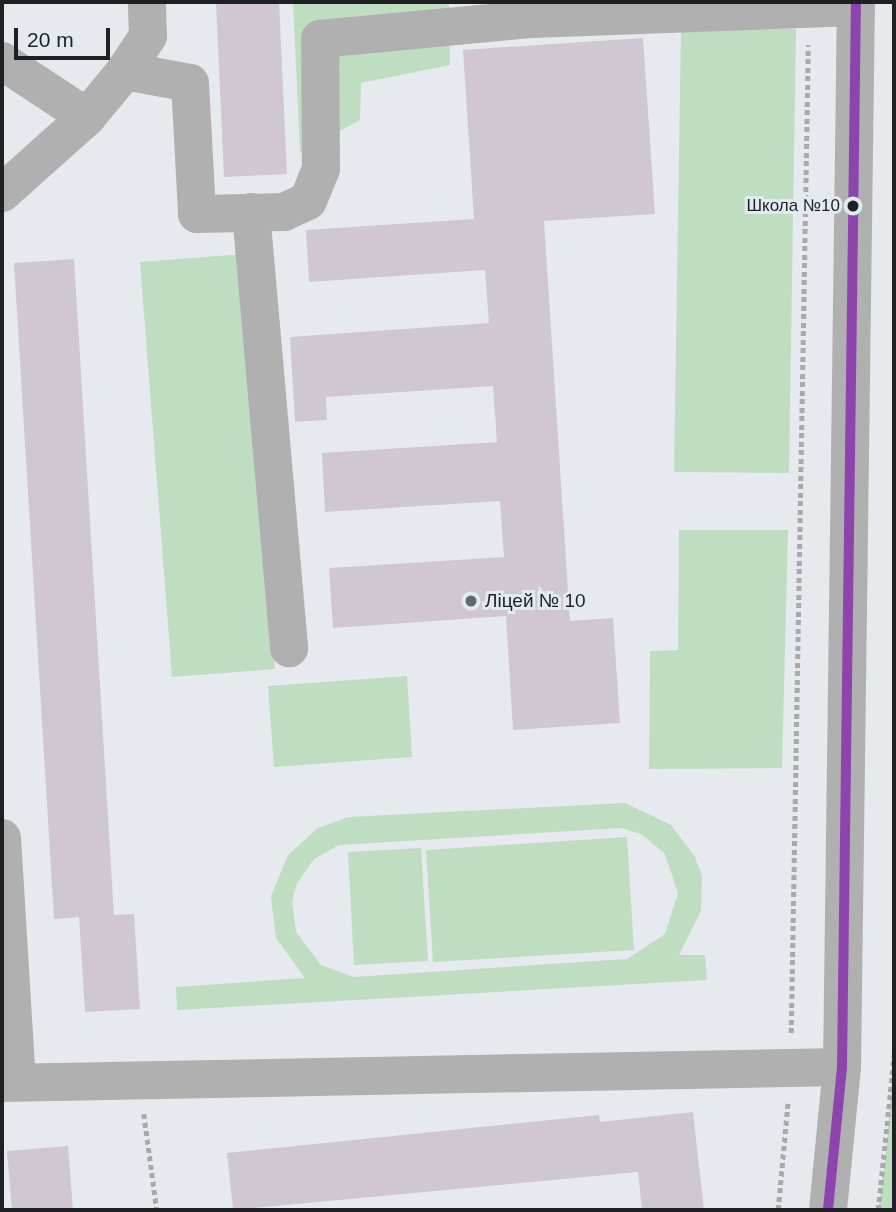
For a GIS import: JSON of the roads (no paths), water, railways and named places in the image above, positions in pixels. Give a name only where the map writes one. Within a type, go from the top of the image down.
[{"type":"street","points":[[2,193],[87,117],[125,71],[148,36],[147,2]]},
{"type":"street","points":[[125,71],[190,83],[197,214],[284,212],[308,201],[321,169],[320,39],[532,19],[856,5],[842,1067],[828,1210]]},
{"type":"street","points":[[2,61],[87,117]]},
{"type":"street","points":[[251,212],[289,648]]},
{"type":"street","points":[[2,838],[9,1083],[842,1067]]},
{"type":"place","name":"Школа №10","points":[[853,206]]},
{"type":"place","name":"Ліцей № 10","points":[[471,601]]}]
